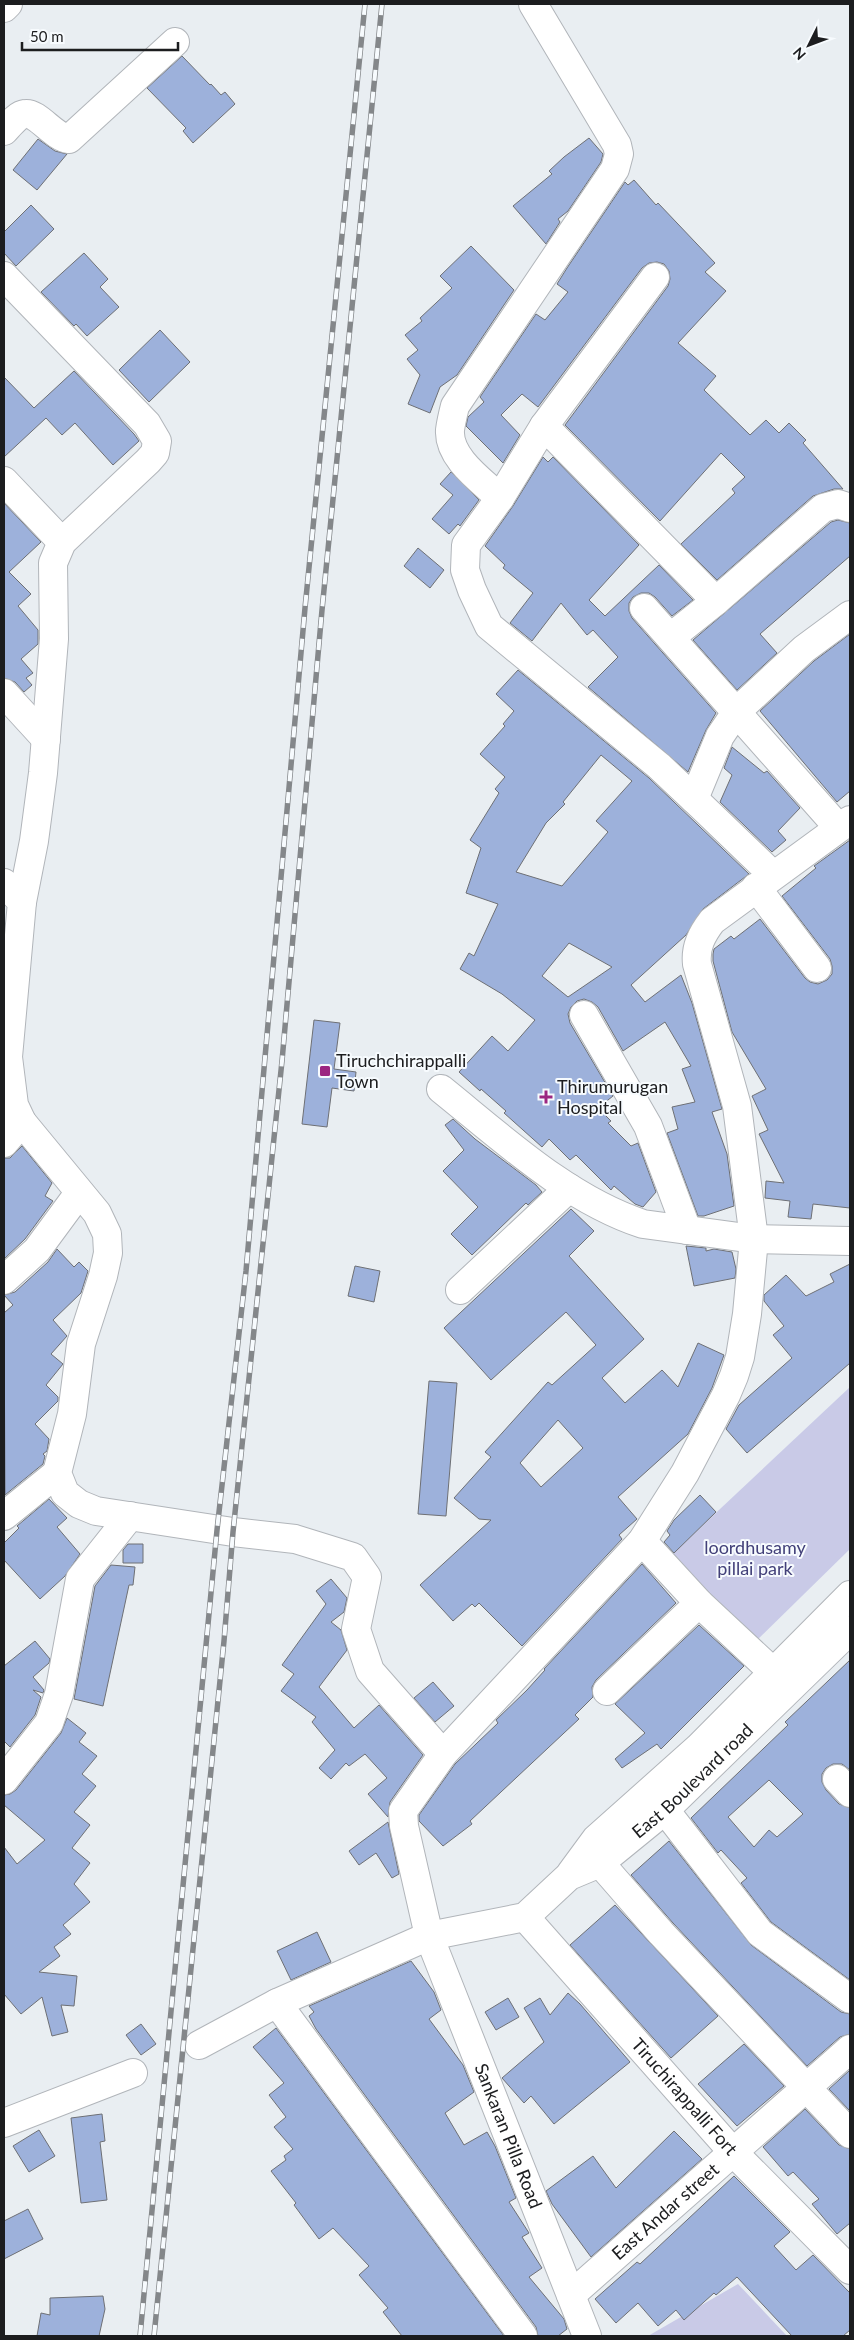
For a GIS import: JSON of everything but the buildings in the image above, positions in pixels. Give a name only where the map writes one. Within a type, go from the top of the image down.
[{"type":"street","points":[[4,8],[8,4]]},
{"type":"street","points":[[500,498],[461,461],[455,451],[450,431],[455,406],[615,169],[619,154],[617,145],[533,4]]},
{"type":"street","points":[[4,131],[19,116],[25,114],[31,115],[61,138],[69,138],[175,42]]},
{"type":"street","points":[[4,276],[147,424],[157,441],[155,453],[148,461],[62,542],[53,563],[54,639],[46,739],[34,841],[13,893],[8,1057],[10,1102],[4,1144]]},
{"type":"street","points":[[655,277],[544,426],[500,498],[466,545],[466,570],[472,590],[489,626],[652,760],[694,798],[764,881],[817,968]]},
{"type":"street","points":[[544,426],[716,601]]},
{"type":"street","points":[[4,481],[62,542]]},
{"type":"street","points":[[672,637],[823,508],[838,504],[850,508]]},
{"type":"street","points":[[644,608],[737,711],[844,823]]},
{"type":"street","points":[[694,798],[720,736],[737,711],[804,650],[850,615]]},
{"type":"street","points":[[4,693],[46,739]]},
{"type":"street","name":"Sankaran Pilla Road","points":[[585,2335],[571,2295],[429,1936],[404,1826],[403,1811],[443,1754],[642,1541],[685,1473],[734,1376],[740,1357],[747,1314],[754,1239],[736,1106],[696,958],[699,942],[712,921],[844,823]]},
{"type":"street","points":[[584,1015],[648,1126],[687,1230]]},
{"type":"street","points":[[441,1089],[539,1167],[570,1188],[629,1219],[643,1224],[754,1239],[850,1241]]},
{"type":"street","points":[[10,1102],[79,1193],[97,1213],[107,1234],[108,1253],[104,1276],[81,1344],[72,1414],[57,1473],[65,1493],[79,1504],[96,1511],[233,1532],[295,1539],[353,1557],[363,1568],[367,1577],[356,1629],[370,1671],[443,1754]]},
{"type":"street","points":[[460,1290],[570,1188]]},
{"type":"street","points":[[4,1280],[37,1250],[79,1193]]},
{"type":"street","points":[[4,1516],[57,1473]]},
{"type":"street","points":[[6,1771],[50,1724],[60,1694],[80,1579],[130,1516]]},
{"type":"street","points":[[642,1541],[699,1603],[773,1672]]},
{"type":"street","points":[[568,1876],[596,1839],[698,1748],[850,1595]]},
{"type":"street","points":[[607,1692],[699,1603]]},
{"type":"street","name":"East Boulevard road","points":[[525,1917],[568,1876],[600,1863],[666,1810],[850,1630]]},
{"type":"street","points":[[666,1810],[760,1933],[850,1999]]},
{"type":"street","points":[[600,1863],[661,1933],[850,2134]]},
{"type":"street","points":[[199,2045],[277,2003],[429,1936],[525,1917]]},
{"type":"street","name":"Tiruchirappalli Fort","points":[[525,1917],[732,2151],[850,2270]]},
{"type":"street","points":[[277,2003],[523,2336]]},
{"type":"street","name":"East Andar street","points":[[571,2295],[732,2151],[850,2049]]},
{"type":"street","points":[[4,2123],[133,2073]]},
{"type":"green space","name":"loordhusamy pillai park","points":[[850,1387],[850,1549],[752,1645],[671,1555]]},
{"type":"green space","points":[[738,2284],[787,2336],[648,2336]]},
{"type":"railway","points":[[140,2336],[217,1530],[246,1271],[305,608],[365,4]]},
{"type":"railway","points":[[154,2336],[224,1641],[233,1532],[282,1061],[322,610],[382,4]]},
{"type":"place","name":"Tiruchchirappalli Town","points":[[325,1071]]},
{"type":"place","name":"Thirumurugan Hospital","points":[[546,1097]]}]
